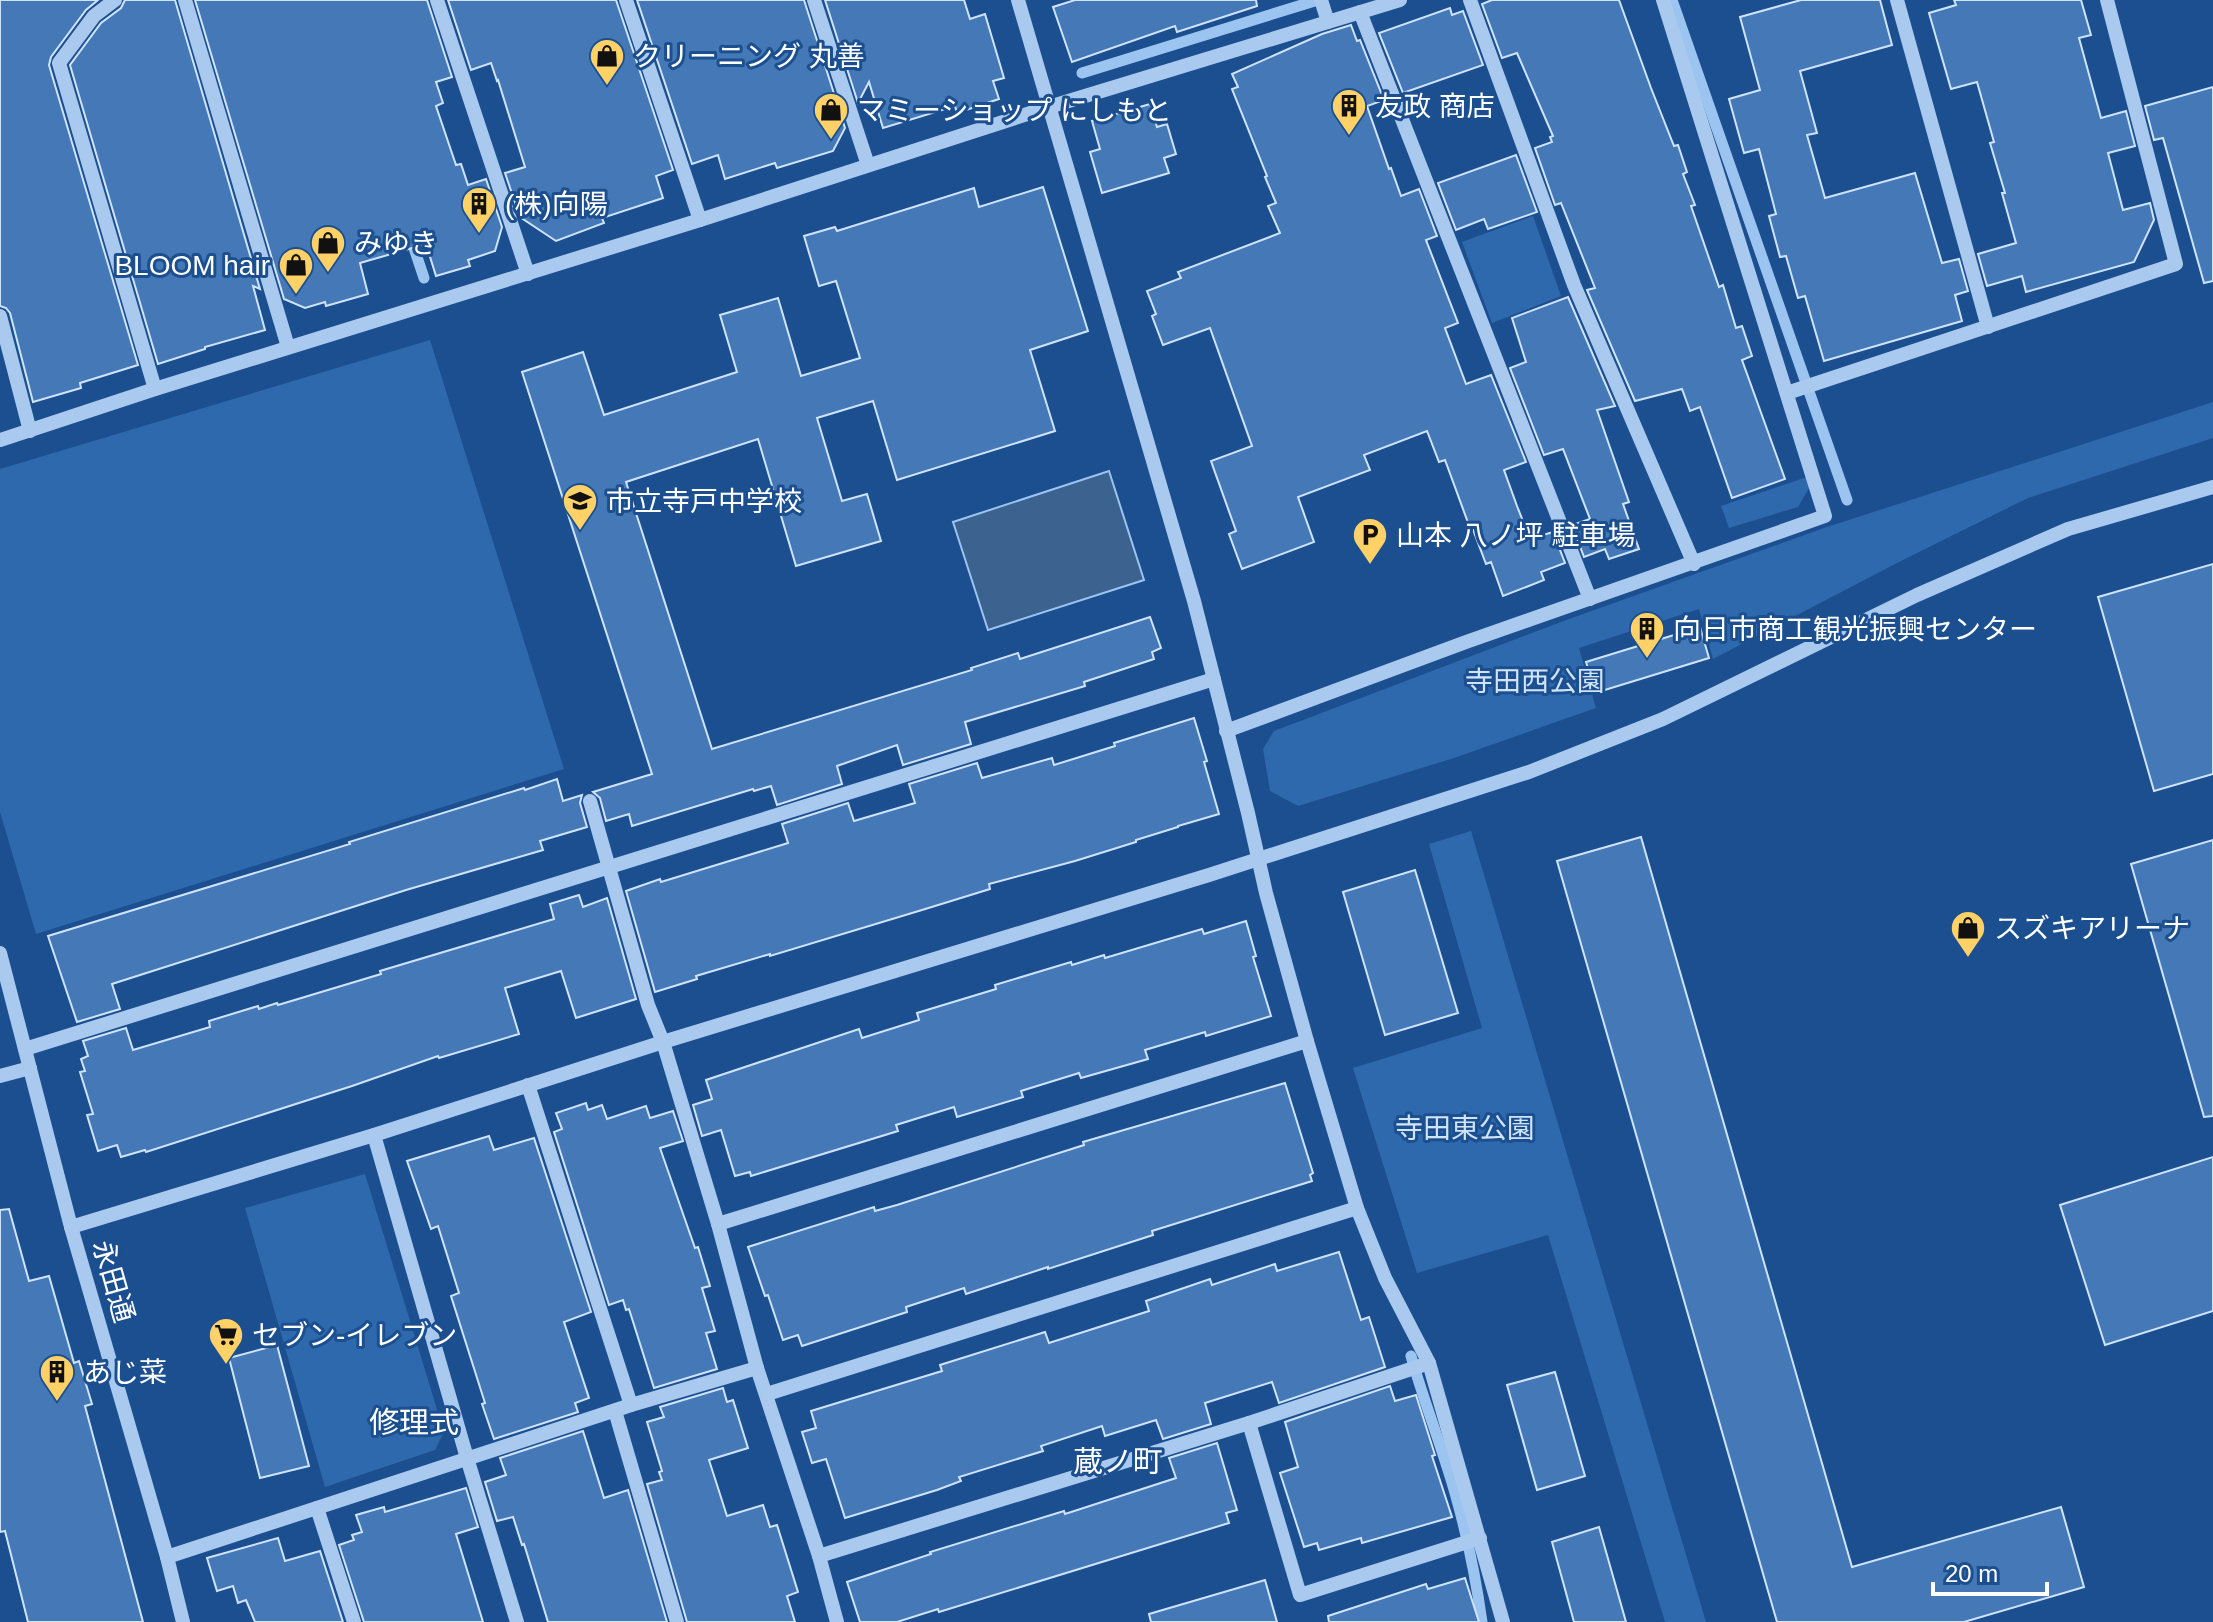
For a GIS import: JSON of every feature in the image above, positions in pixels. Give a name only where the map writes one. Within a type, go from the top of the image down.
[{"type":"street","points":[[115,0],[94,16],[59,63],[155,389]]},
{"type":"street","points":[[185,0],[288,347]]},
{"type":"street","points":[[437,0],[528,274]]},
{"type":"street","points":[[626,0],[700,220]]},
{"type":"street","points":[[814,0],[868,165]]},
{"type":"street","points":[[1018,0],[1194,601],[1307,1041],[1357,1208],[1385,1278],[1429,1363],[1503,1622]]},
{"type":"street","points":[[1321,0],[1328,22]]},
{"type":"street","points":[[0,440],[1049,107],[1400,0]]},
{"type":"street","points":[[1470,0],[1574,285],[1694,564]]},
{"type":"street","points":[[1226,731],[1457,645],[1825,516],[1663,0]]},
{"type":"street","points":[[1897,0],[1988,327]]},
{"type":"street","points":[[1787,393],[2176,264],[2107,0]]},
{"type":"street","points":[[1360,12],[1590,599]]},
{"type":"street","points":[[0,316],[30,431]]},
{"type":"street","points":[[71,1227],[374,1135],[1529,772],[1663,719],[1963,574],[2068,529],[2213,487]]},
{"type":"street","points":[[25,1049],[1214,679]]},
{"type":"street","points":[[590,801],[648,1005],[663,1042],[718,1224],[757,1368],[819,1556],[837,1622]]},
{"type":"street","name":"永田通","points":[[0,953],[71,1227],[183,1622]]},
{"type":"street","points":[[718,1224],[1307,1041]]},
{"type":"street","points":[[0,1076],[30,1068]]},
{"type":"street","points":[[528,1085],[631,1405]]},
{"type":"street","points":[[374,1135],[517,1622]]},
{"type":"street","points":[[767,1394],[1357,1208]]},
{"type":"street","points":[[819,1556],[1249,1423],[1429,1363]]},
{"type":"street","points":[[167,1557],[631,1405],[757,1368]]},
{"type":"street","points":[[615,1411],[677,1622]]},
{"type":"street","points":[[1249,1423],[1300,1595],[1480,1538]]},
{"type":"street","points":[[317,1508],[354,1622]]},
{"type":"green space","points":[[1533,216],[1561,296],[1492,323],[1462,242]]},
{"type":"green space","points":[[430,340],[564,769],[36,934],[0,812],[0,469]]},
{"type":"green space","name":"寺田西公園","points":[[2213,402],[2213,438],[2028,498],[1713,659],[1699,609],[1579,648],[1596,708],[1454,758],[1298,806],[1270,791],[1263,749],[1274,731],[1569,619],[1824,528]]},
{"type":"green space","points":[[1807,477],[1809,488],[1798,507],[1729,528],[1721,506]]},
{"type":"green space","name":"寺田東公園","points":[[1471,831],[1706,1622],[1665,1622],[1548,1235],[1417,1273],[1353,1068],[1482,1028],[1429,844]]},
{"type":"green space","points":[[365,1174],[444,1432],[435,1450],[325,1487],[245,1208]]},
{"type":"shaded area","points":[[1109,471],[1144,580],[988,630],[953,522]]},
{"type":"building","points":[[0,0],[98,0],[86,10],[51,57],[49,65],[138,365],[80,383],[81,388],[33,402],[10,313],[0,306]]},
{"type":"building","points":[[125,0],[175,0],[260,289],[253,286],[265,330],[158,364],[70,65],[101,23],[121,8]]},
{"type":"building","points":[[195,0],[427,0],[452,77],[436,82],[443,103],[436,106],[456,165],[461,164],[468,185],[486,179],[502,227],[495,251],[468,260],[470,266],[436,276],[426,244],[360,263],[368,294],[326,306],[325,302],[305,308],[284,299]]},
{"type":"building","points":[[448,0],[616,0],[673,170],[656,176],[663,198],[602,218],[604,223],[556,241],[520,217],[505,173],[525,167],[498,80],[491,63],[471,70]]},
{"type":"building","points":[[637,0],[804,0],[845,128],[833,151],[777,168],[775,163],[725,179],[718,155],[692,164]]},
{"type":"building","points":[[825,0],[964,0],[970,19],[985,14],[1004,78],[993,81],[999,99],[957,113],[955,106],[883,128],[869,82],[858,103]]},
{"type":"building","points":[[1075,0],[1256,0],[1257,6],[1177,32],[1175,26],[1072,62],[1053,7]]},
{"type":"building","points":[[1492,0],[1619,0],[1674,146],[1678,145],[1687,172],[1683,174],[1695,205],[1691,206],[1719,287],[1723,285],[1736,328],[1742,326],[1752,356],[1742,360],[1785,479],[1732,498],[1700,407],[1690,411],[1682,389],[1635,401],[1587,290],[1595,288],[1561,203],[1555,205],[1535,148],[1552,142],[1550,137],[1553,136],[1517,53],[1502,58],[1482,4]]},
{"type":"building","points":[[1801,0],[1880,0],[1892,45],[1800,71],[1817,133],[1807,135],[1825,198],[1915,173],[1942,263],[1959,259],[1968,291],[1955,295],[1962,321],[1824,361],[1805,296],[1798,298],[1786,256],[1780,257],[1769,216],[1776,214],[1759,149],[1744,153],[1729,99],[1760,90],[1740,17]]},
{"type":"building","points":[[1954,0],[2081,0],[2091,35],[2079,38],[2101,118],[2126,111],[2135,146],[2108,153],[2123,210],[2150,203],[2154,220],[2134,262],[2026,292],[2022,276],[1987,286],[1978,254],[2016,243],[1977,82],[1951,89],[1929,13],[1956,5]]},
{"type":"building","points":[[1450,8],[1452,15],[1463,11],[1483,65],[1403,93],[1379,33]]},
{"type":"building","points":[[1351,25],[1384,100],[1367,106],[1389,169],[1401,196],[1419,189],[1437,236],[1426,240],[1458,323],[1445,328],[1466,384],[1491,375],[1526,462],[1504,470],[1517,506],[1530,539],[1553,532],[1565,563],[1541,572],[1544,580],[1503,596],[1491,562],[1486,564],[1470,528],[1445,460],[1439,462],[1427,431],[1364,455],[1370,470],[1298,497],[1314,542],[1242,569],[1229,534],[1236,531],[1211,461],[1252,446],[1210,328],[1163,345],[1152,316],[1156,314],[1147,291],[1181,278],[1178,272],[1280,233],[1268,206],[1276,203],[1232,89],[1238,87],[1232,74],[1322,34]]},
{"type":"building","points":[[2213,87],[2213,281],[2204,283],[2163,138],[2154,140],[2145,106]]},
{"type":"building","points":[[1150,104],[1157,127],[1167,124],[1176,154],[1164,158],[1169,173],[1102,193],[1090,152],[1100,149],[1092,121]]},
{"type":"building","points":[[1516,155],[1537,212],[1488,229],[1484,219],[1456,230],[1438,183]]},
{"type":"building","points":[[1043,187],[1088,331],[1030,350],[1055,431],[897,480],[873,401],[817,418],[842,501],[867,494],[881,541],[796,566],[758,439],[626,482],[712,749],[972,670],[1018,653],[1020,659],[1150,617],[1161,648],[1152,652],[1154,659],[1084,682],[1085,686],[965,722],[971,744],[903,765],[897,745],[837,766],[842,784],[777,805],[771,786],[632,826],[629,814],[606,821],[600,798],[593,792],[652,774],[522,372],[583,352],[604,415],[737,372],[720,315],[778,298],[801,376],[860,358],[836,281],[819,286],[804,236],[835,227],[837,231],[974,188],[979,207]]},
{"type":"building","points":[[1568,297],[1615,406],[1597,410],[1629,502],[1623,504],[1639,549],[1609,559],[1605,549],[1584,557],[1572,525],[1590,519],[1563,449],[1544,455],[1510,368],[1526,362],[1512,318]]},
{"type":"building","points":[[2213,564],[2213,774],[2154,791],[2098,597]]},
{"type":"building","name":"向日市商工観光振興センター","points":[[1700,627],[1709,658],[1595,693],[1586,662]]},
{"type":"building","points":[[1194,718],[1219,814],[1075,861],[989,884],[990,889],[696,976],[697,979],[655,992],[626,891],[788,843],[782,824],[848,803],[854,821],[915,803],[909,784],[977,763],[982,778],[1052,758],[1054,765]]},
{"type":"building","points":[[557,779],[563,801],[582,795],[580,803],[587,827],[540,841],[543,850],[406,890],[112,984],[120,1009],[77,1022],[48,936]]},
{"type":"building","points":[[1641,837],[1852,1567],[2061,1507],[2084,1587],[1964,1622],[1777,1622],[1557,861]]},
{"type":"building","points":[[2213,840],[2213,1116],[2204,1117],[2131,864]]},
{"type":"building","points":[[1415,870],[1458,1013],[1385,1035],[1343,892]]},
{"type":"building","points":[[579,895],[583,907],[607,898],[636,999],[576,1018],[561,971],[505,988],[519,1034],[438,1056],[146,1152],[121,1157],[117,1145],[98,1151],[87,1115],[93,1114],[80,1072],[85,1071],[81,1059],[88,1056],[83,1041],[126,1028],[133,1050],[210,1027],[209,1021],[258,1006],[259,1009],[278,1005],[554,919],[550,904]]},
{"type":"building","points":[[1246,921],[1271,1016],[1145,1050],[1148,1059],[1081,1078],[1079,1073],[1021,1091],[1023,1097],[957,1117],[954,1107],[896,1125],[898,1131],[751,1176],[750,1172],[735,1176],[721,1130],[702,1136],[693,1105],[712,1099],[706,1080],[859,1029],[862,1038],[919,1020],[917,1013],[1071,962],[1072,965],[1104,955],[1105,958],[1202,929],[1204,934]]},
{"type":"building","points":[[1285,1083],[1313,1173],[1310,1175],[1312,1181],[1152,1231],[1153,1235],[1048,1269],[966,1294],[964,1288],[906,1307],[907,1312],[802,1346],[798,1335],[783,1340],[748,1247],[874,1207],[875,1211],[897,1205],[1084,1145],[1083,1142]]},
{"type":"building","points":[[586,1103],[588,1110],[602,1105],[607,1119],[646,1106],[650,1118],[673,1111],[683,1141],[660,1148],[710,1286],[702,1288],[715,1331],[706,1333],[717,1369],[654,1388],[629,1309],[626,1310],[623,1300],[609,1305],[554,1132],[562,1129],[556,1113]]},
{"type":"building","points":[[489,1136],[494,1150],[534,1138],[591,1312],[564,1322],[589,1398],[575,1403],[578,1412],[494,1439],[451,1296],[459,1293],[438,1226],[431,1229],[407,1161]]},
{"type":"building","points":[[2213,1157],[2213,1311],[2105,1345],[2060,1205]]},
{"type":"building","points":[[9,1209],[29,1281],[49,1276],[74,1363],[79,1361],[92,1404],[85,1406],[143,1622],[28,1622],[5,1531],[0,1532],[0,1210]]},
{"type":"building","points":[[1339,1252],[1361,1320],[1369,1317],[1385,1367],[1279,1403],[1272,1382],[1205,1403],[1211,1424],[1163,1439],[1156,1420],[1105,1436],[1102,1426],[1041,1446],[1043,1451],[959,1477],[961,1481],[937,1490],[845,1518],[826,1459],[812,1463],[802,1432],[816,1428],[811,1411],[942,1371],[940,1365],[1045,1332],[1049,1343],[1149,1311],[1146,1301],[1210,1279],[1212,1285],[1275,1264],[1277,1271]]},
{"type":"building","points":[[277,1345],[309,1466],[260,1478],[229,1358]]},
{"type":"building","points":[[1555,1372],[1585,1476],[1537,1490],[1507,1385]]},
{"type":"building","points":[[1390,1386],[1395,1401],[1416,1395],[1452,1517],[1362,1543],[1361,1538],[1319,1550],[1317,1543],[1304,1547],[1280,1473],[1298,1467],[1285,1422]]},
{"type":"building","points":[[723,1388],[727,1402],[733,1400],[748,1448],[709,1460],[727,1516],[763,1505],[770,1527],[777,1525],[798,1592],[787,1596],[795,1622],[687,1622],[647,1484],[662,1480],[659,1472],[662,1471],[647,1422],[664,1417],[660,1407]]},
{"type":"building","points":[[583,1431],[604,1498],[628,1490],[667,1622],[548,1622],[513,1517],[497,1521],[485,1482],[506,1475],[500,1458]]},
{"type":"building","points":[[1217,1443],[1237,1510],[1226,1513],[1229,1523],[939,1612],[938,1609],[897,1622],[860,1622],[847,1582],[930,1552],[1064,1511],[1065,1514],[1176,1478],[1169,1458]]},
{"type":"building","points":[[466,1488],[478,1527],[456,1534],[483,1622],[364,1622],[339,1545],[354,1540],[352,1535],[362,1532],[356,1515],[384,1507],[385,1512]]},
{"type":"building","points":[[1599,1527],[1626,1622],[1574,1622],[1552,1542]]},
{"type":"building","points":[[278,1538],[285,1561],[320,1551],[343,1622],[255,1622],[246,1600],[238,1603],[233,1586],[217,1591],[207,1558]]},
{"type":"building","points":[[1465,1578],[1479,1622],[1329,1622],[1328,1616],[1426,1584],[1428,1589]]},
{"type":"building","points":[[1265,1580],[1277,1622],[1151,1622],[1149,1614]]},
{"type":"waterway","points":[[1082,73],[1318,0]]},
{"type":"waterway","points":[[1672,0],[1847,500]]},
{"type":"waterway","points":[[409,233],[424,278]]},
{"type":"waterway","points":[[1411,1356],[1459,1509],[1482,1622]]},
{"type":"place","name":"クリーニング 丸善","points":[[607,87]]},
{"type":"place","name":"友政 商店","points":[[1349,137]]},
{"type":"place","name":"マミーショップ にしもと","points":[[831,141]]},
{"type":"place","name":"(株)向陽","points":[[479,235]]},
{"type":"place","name":"みゆき","points":[[328,274]]},
{"type":"place","name":"BLOOM hair","points":[[296,296]]},
{"type":"place","name":"市立寺戸中学校","points":[[580,532]]},
{"type":"place","name":"山本 八ノ坪 駐車場","points":[[1370,566]]},
{"type":"place","name":"向日市商工観光振興センター","points":[[1647,660]]},
{"type":"place","name":"スズキアリーナ","points":[[1968,959]]},
{"type":"place","name":"セブン-イレブン","points":[[226,1366]]},
{"type":"place","name":"あじ菜","points":[[57,1403]]},
{"type":"district","name":"修理式","points":[[414,1423]]},
{"type":"district","name":"蔵ノ町","points":[[1118,1462]]}]
